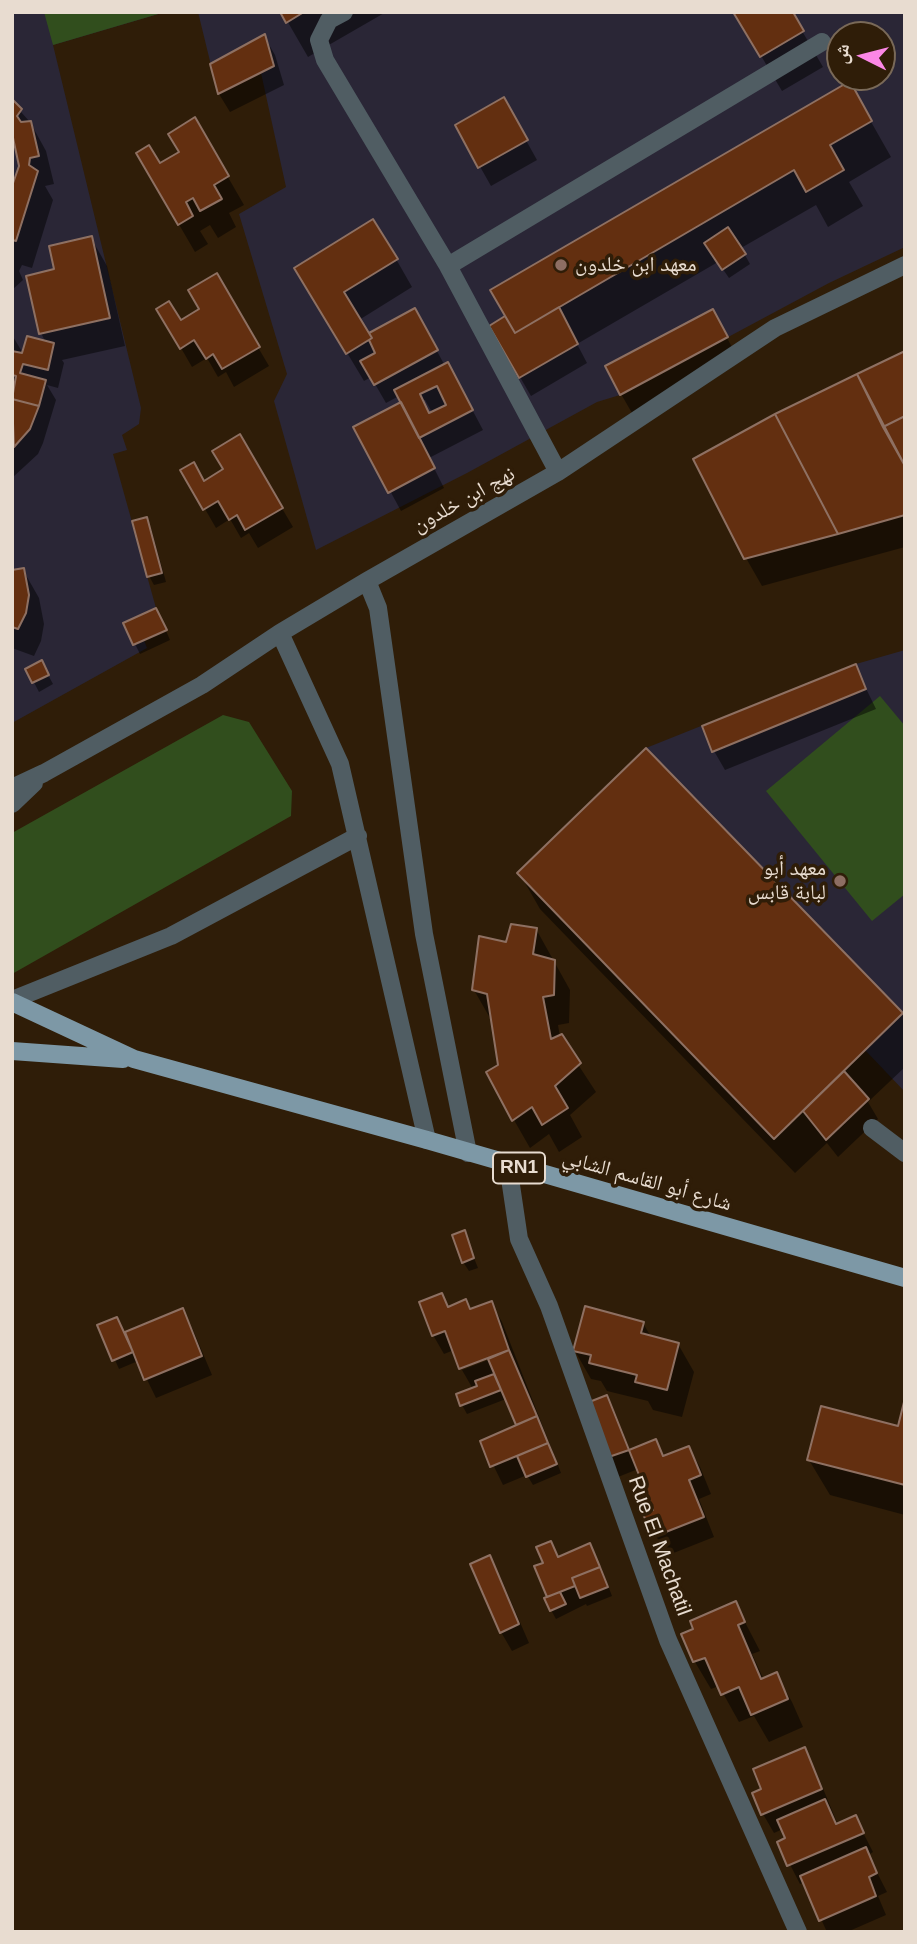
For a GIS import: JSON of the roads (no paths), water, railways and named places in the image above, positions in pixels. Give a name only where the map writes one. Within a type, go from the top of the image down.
[{"type":"main road","name":"شارع أبو القاسم الشابي","points":[[12,1001],[134,1059],[905,1278]]},
{"type":"main road","name":"شارع أبو القاسم الشابي","points":[[12,1051],[134,1059]]},
{"type":"street","points":[[344,12],[329,20],[319,40],[325,60],[448,266],[558,472]]},
{"type":"street","points":[[448,266],[822,43]]},
{"type":"street","name":"نهج ابن خلدون","points":[[44,773],[202,685],[367,580],[558,472],[775,328],[905,265]]},
{"type":"street","points":[[367,580],[378,608],[424,934],[468,1153]]},
{"type":"street","points":[[280,633],[340,764],[426,1140]]},
{"type":"street","points":[[12,788],[44,773]]},
{"type":"street","points":[[12,804],[44,773]]},
{"type":"street","points":[[12,1001],[171,936],[358,836]]},
{"type":"street","points":[[872,1128],[905,1153]]},
{"type":"street","name":"Rue El Machatil","points":[[508,1165],[519,1238],[550,1306],[668,1640],[798,1932]]},
{"type":"place","name":"معهد ابن خلدون","points":[[561,265]]},
{"type":"place","name":"معهد أبو لبابة قابس","points":[[840,881]]}]
